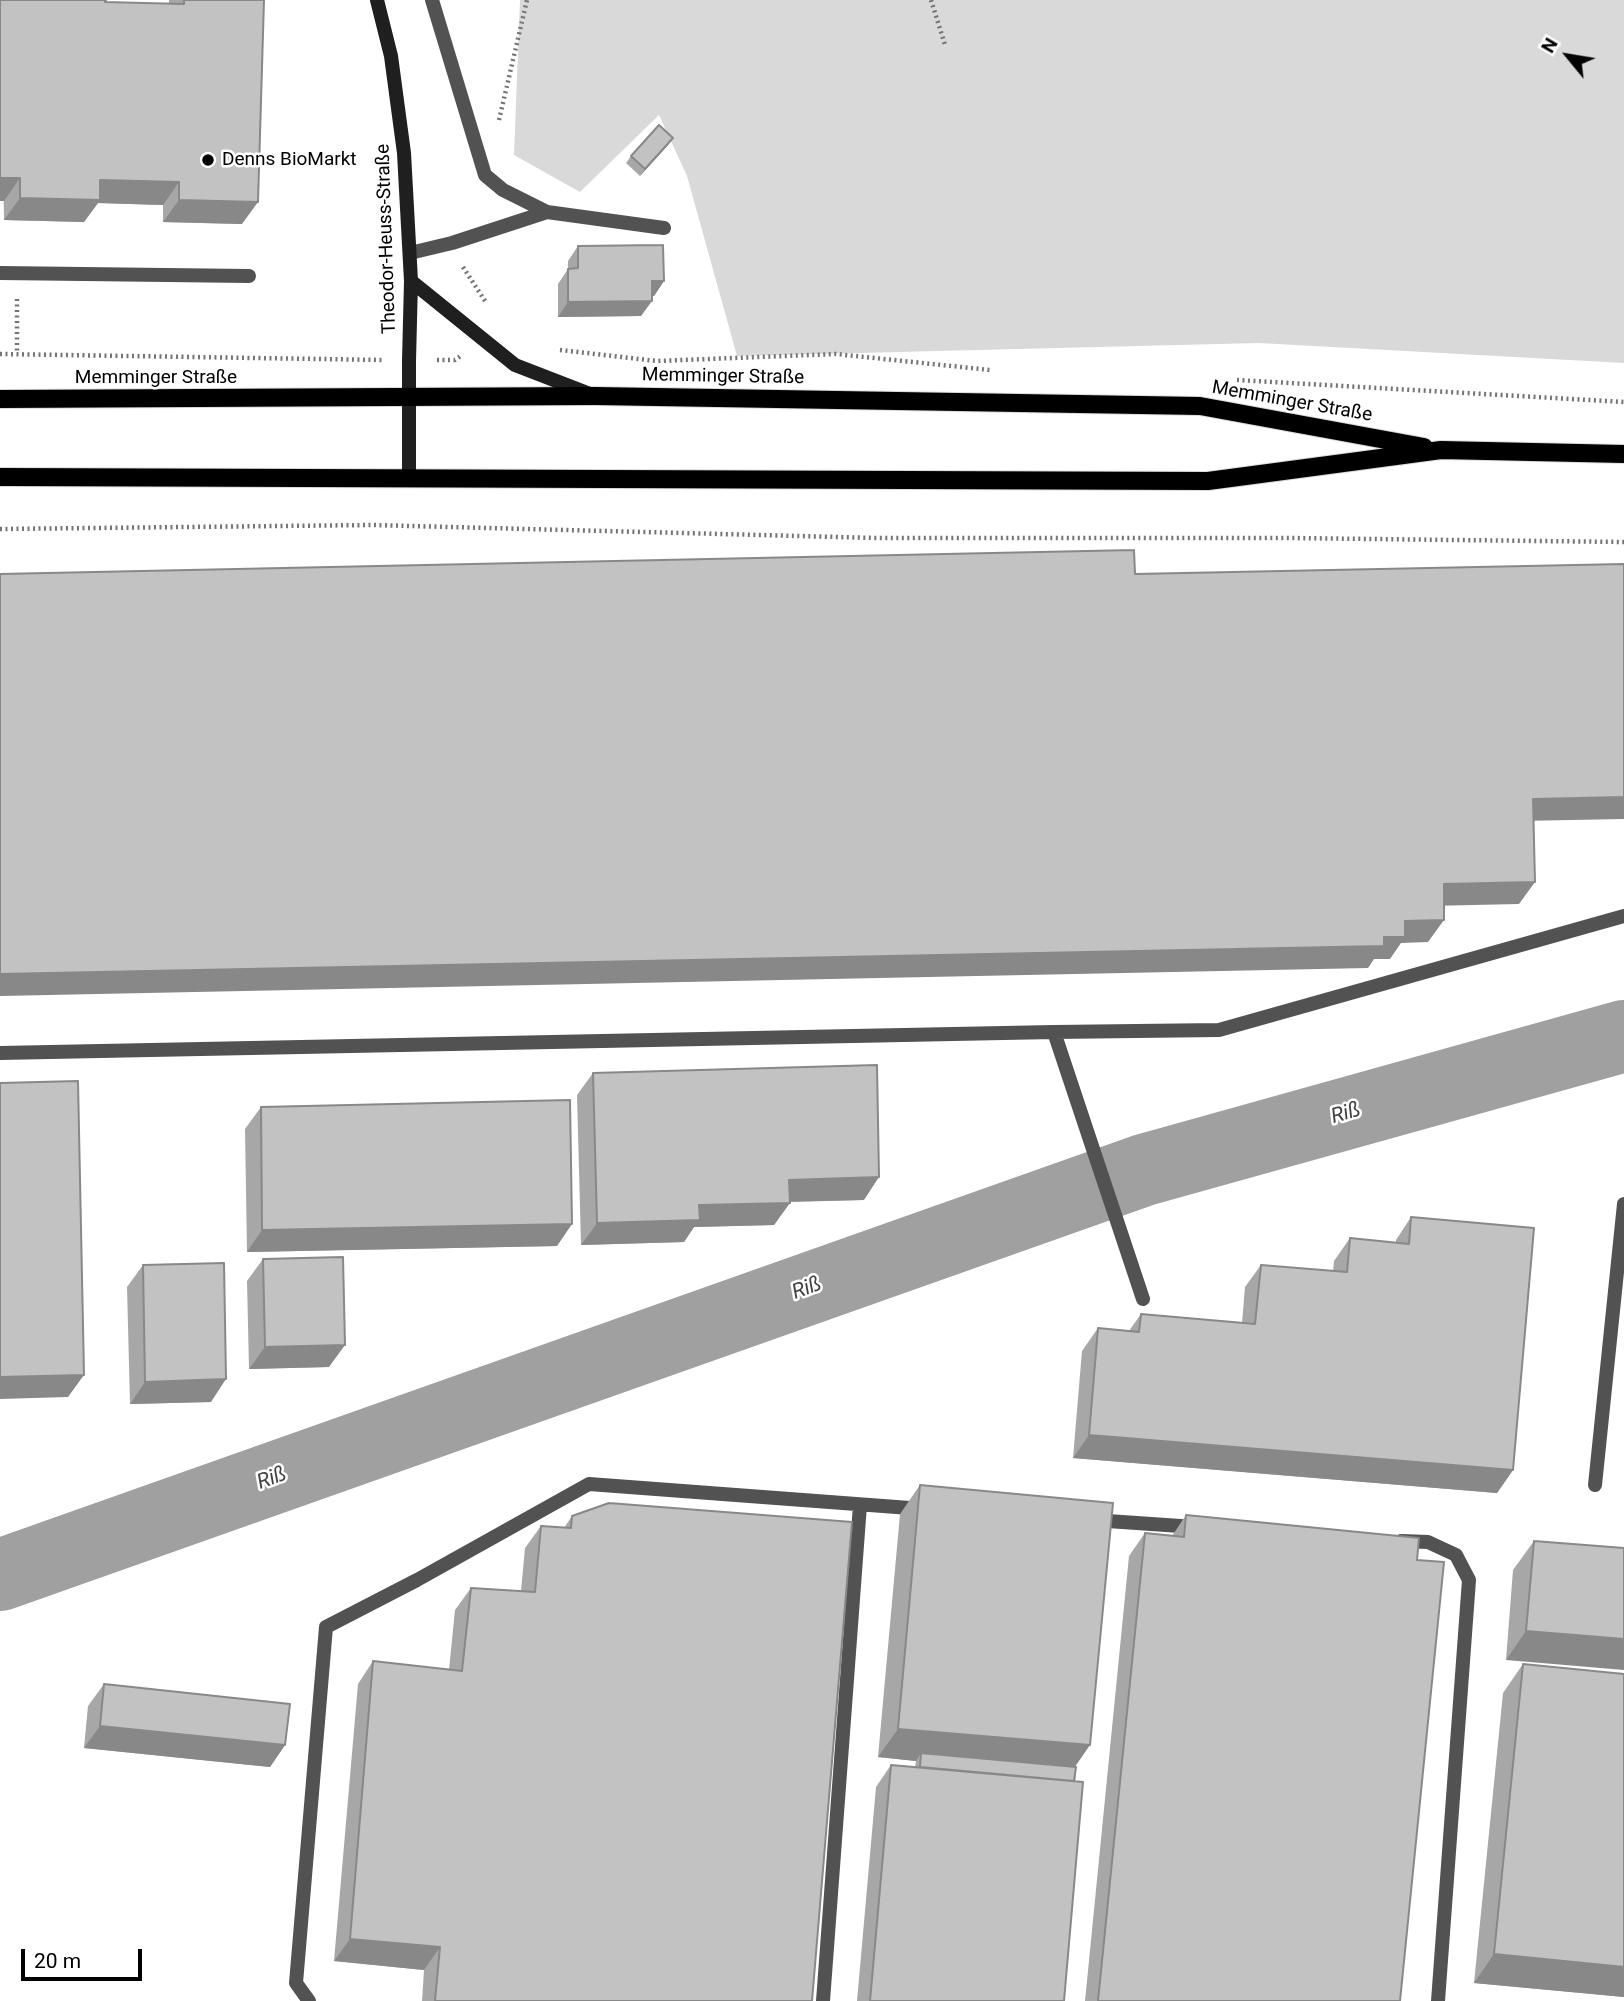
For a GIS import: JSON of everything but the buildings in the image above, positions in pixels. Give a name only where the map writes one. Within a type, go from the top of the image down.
[{"type":"main road","name":"Memminger Straße","points":[[0,399],[595,396],[1200,406],[1441,450]]},
{"type":"main road","name":"Memminger Straße","points":[[0,477],[1208,481],[1441,450],[1624,454]]},
{"type":"street","name":"Theodor-Heuss-Straße","points":[[377,0],[391,57],[404,153],[411,281],[409,479]]},
{"type":"street","points":[[411,281],[515,365],[595,396]]},
{"type":"lane","points":[[432,0],[485,175],[503,190],[547,212],[664,228]]},
{"type":"lane","points":[[410,253],[452,243],[547,212]]},
{"type":"lane","points":[[0,273],[249,276]]},
{"type":"lane","points":[[0,1053],[1219,1030],[1624,916]]},
{"type":"lane","points":[[1054,1032],[1143,1299]]},
{"type":"lane","points":[[1595,1485],[1624,1204]]},
{"type":"lane","points":[[309,2001],[296,1983],[326,1627],[417,1580],[589,1484],[943,1511]]},
{"type":"lane","points":[[823,2001],[860,1505]]},
{"type":"lane","points":[[1082,1520],[1206,1528]]},
{"type":"lane","points":[[1386,1540],[1428,1542],[1456,1555],[1469,1580],[1438,2001]]},
{"type":"path","points":[[931,0],[945,45]]},
{"type":"path","points":[[17,273],[17,354]]},
{"type":"path","points":[[0,354],[455,360],[486,341]]},
{"type":"path","points":[[559,350],[657,361],[836,354],[1002,370]]},
{"type":"path","points":[[1232,380],[1624,402]]},
{"type":"path","points":[[0,529],[372,525],[876,538],[1289,538],[1624,542]]},
{"type":"shaded area","points":[[520,0],[1624,0],[1624,363],[1259,343],[737,356],[687,176],[659,115],[580,192],[514,155]]},
{"type":"waterway","name":"Riß","points":[[0,1575],[1144,1170],[1624,1036]]},
{"type":"place","name":"Denns BioMarkt","points":[[208,160]]}]
